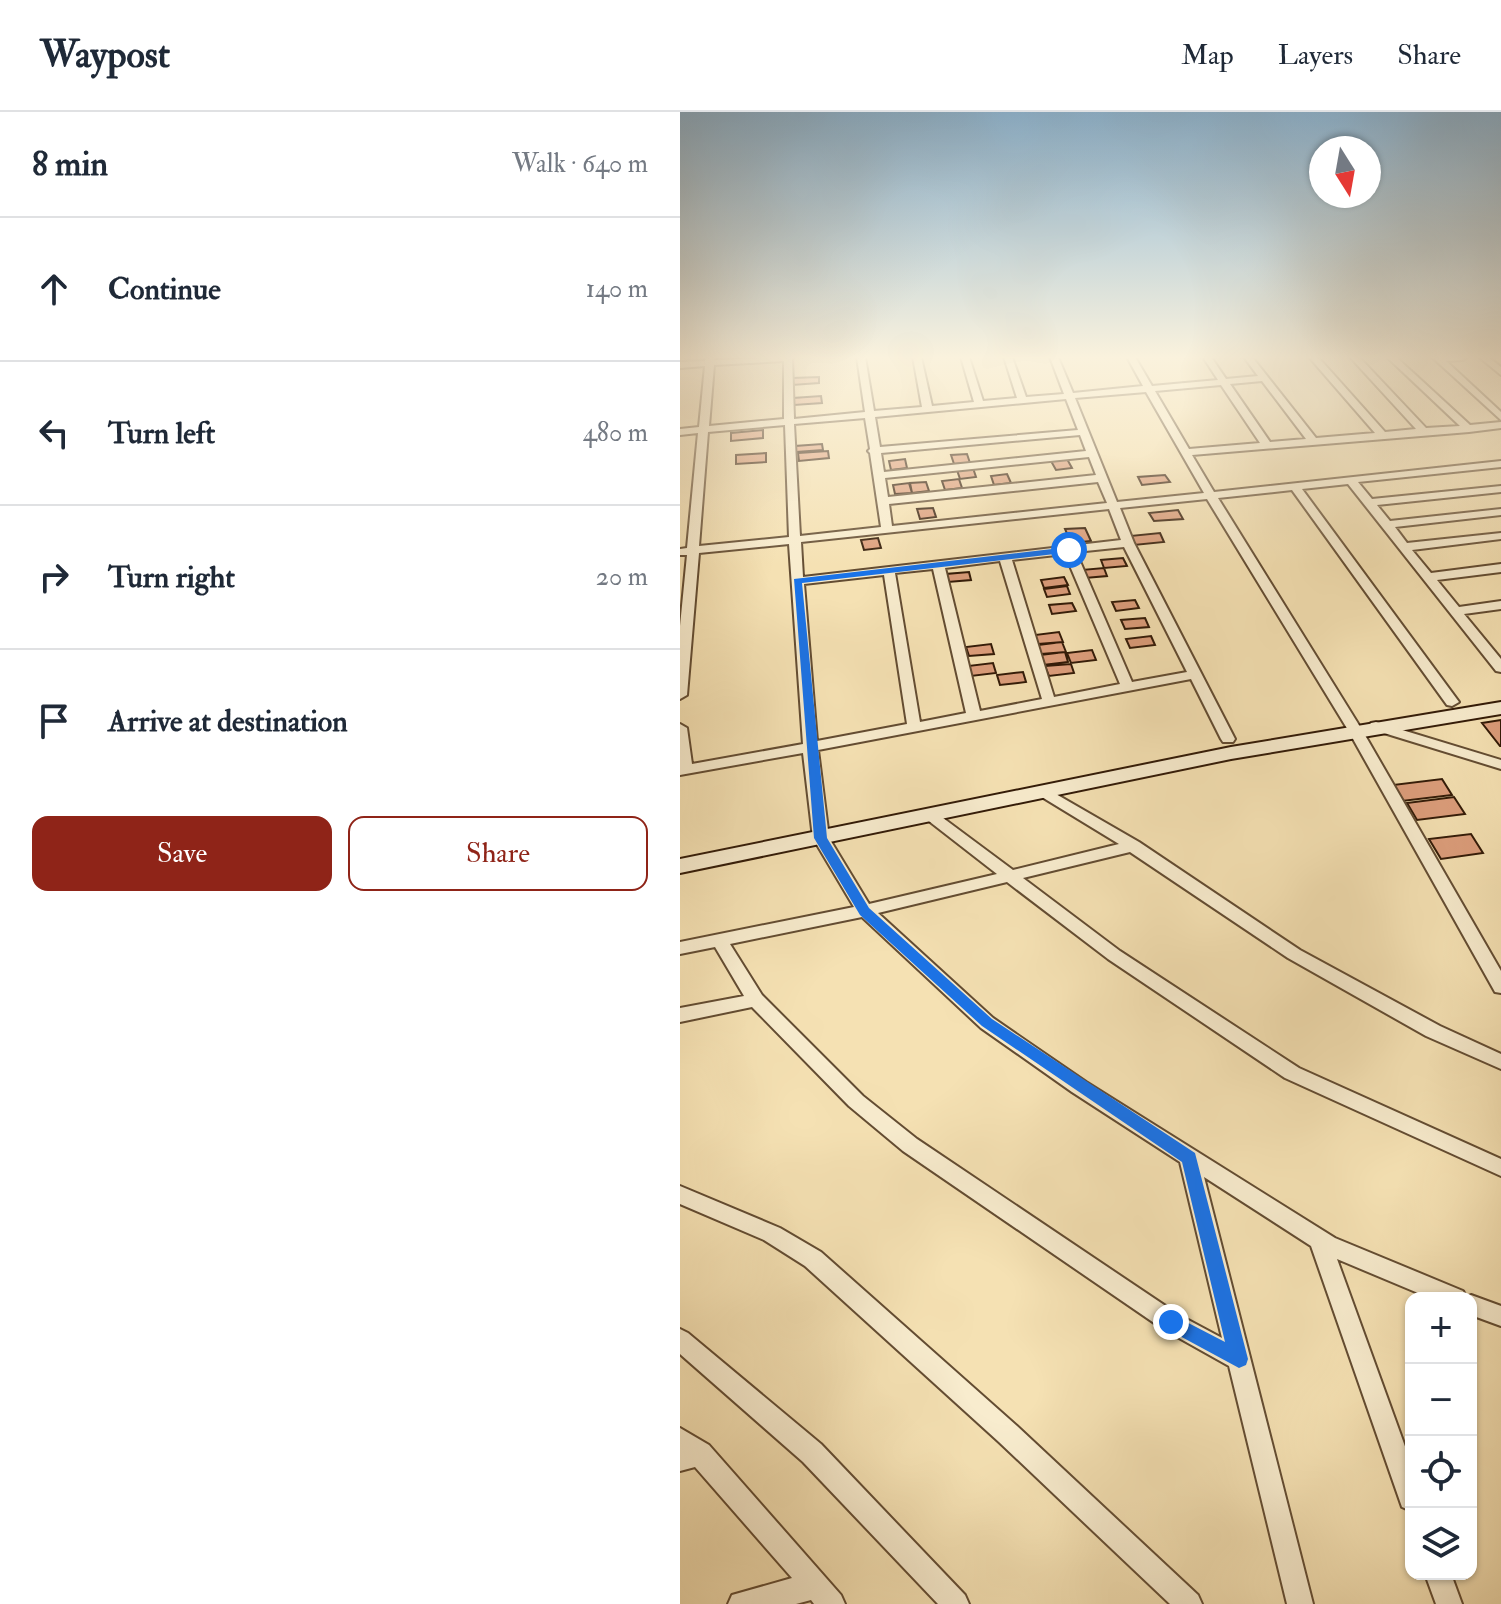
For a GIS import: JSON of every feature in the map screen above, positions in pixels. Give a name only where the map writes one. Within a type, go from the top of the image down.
[{"type":"street","points":[[680,432],[726,427]]},
{"type":"street","points":[[789,427],[797,581],[820,832],[865,911],[987,1023],[1189,1158],[1319,1239],[1441,1292]]},
{"type":"street","points":[[870,427],[887,529]]},
{"type":"street","points":[[1082,427],[1128,543],[1228,739]]},
{"type":"street","points":[[1172,427],[1210,494],[1360,724],[1501,987]]},
{"type":"street","points":[[1254,427],[1267,445]]},
{"type":"street","points":[[1302,427],[1313,441]]},
{"type":"street","points":[[1375,427],[1383,436]]},
{"type":"street","points":[[1419,427],[1424,432]]},
{"type":"street","points":[[1188,452],[1488,427]]},
{"type":"street","points":[[680,695],[686,551],[704,429]]},
{"type":"street","points":[[873,451],[1084,432]]},
{"type":"street","points":[[878,476],[1091,454]]},
{"type":"street","points":[[686,551],[1501,464]]},
{"type":"street","points":[[882,501],[1102,478]]},
{"type":"street","points":[[1350,479],[1501,668]]},
{"type":"street","points":[[1294,485],[1452,702]]},
{"type":"street","points":[[1369,503],[1501,489]]},
{"type":"street","points":[[1386,525],[1501,512]]},
{"type":"street","points":[[1404,547],[1501,536]]},
{"type":"street","points":[[797,581],[1128,543]]},
{"type":"street","points":[[1069,550],[1128,687]]},
{"type":"street","points":[[1005,557],[1049,701]]},
{"type":"street","points":[[938,565],[974,716]]},
{"type":"street","points":[[1428,577],[1501,568]]},
{"type":"street","points":[[889,570],[914,727]]},
{"type":"street","points":[[1455,611],[1501,605]]},
{"type":"street","points":[[1484,646],[1501,644]]},
{"type":"street","points":[[680,728],[683,771],[1195,674]]},
{"type":"street","points":[[680,852],[930,815],[1452,702],[1501,695]]},
{"type":"street","points":[[680,866],[1228,739],[1501,708]]},
{"type":"street","points":[[1360,724],[1501,765]]},
{"type":"street","points":[[1042,791],[1133,846],[1294,954],[1433,1031],[1501,1062]]},
{"type":"street","points":[[930,815],[1114,955],[1292,1073],[1501,1168]]},
{"type":"street","points":[[680,948],[865,911],[1133,846]]},
{"type":"street","points":[[720,941],[756,1000],[856,1101],[910,1145],[1171,1322],[1239,1359]]},
{"type":"street","points":[[680,1015],[756,1000]]},
{"type":"street","points":[[1189,1158],[1300,1604]]},
{"type":"street","points":[[680,1195],[772,1234],[813,1259],[1008,1434],[1189,1604]]},
{"type":"street","points":[[1319,1239],[1405,1481]]},
{"type":"street","points":[[1477,1307],[1501,1316]]},
{"type":"street","points":[[680,1340],[812,1453],[956,1604]]},
{"type":"street","points":[[687,1451],[824,1595]]},
{"type":"street","points":[[1440,1580],[1449,1604]]},
{"type":"street","points":[[741,1604],[824,1595]]},
{"type":"building","points":[[763,430],[763,438],[731,441],[731,433]]},
{"type":"building","points":[[822,444],[823,450],[796,452],[795,446]]},
{"type":"building","points":[[828,451],[829,458],[799,461],[798,453]]},
{"type":"building","points":[[766,453],[766,462],[736,464],[736,455]]},
{"type":"building","points":[[967,454],[970,463],[954,464],[951,455]]},
{"type":"building","points":[[905,459],[907,468],[891,470],[889,461]]},
{"type":"building","points":[[1067,459],[1072,468],[1056,470],[1051,461]]},
{"type":"building","points":[[973,468],[976,477],[960,479],[957,470]]},
{"type":"building","points":[[1007,474],[1011,483],[994,485],[991,476]]},
{"type":"building","points":[[1165,475],[1170,482],[1142,485],[1138,477]]},
{"type":"building","points":[[959,479],[962,488],[945,490],[942,481]]},
{"type":"building","points":[[926,482],[929,491],[912,493],[910,483]]},
{"type":"building","points":[[909,483],[912,493],[895,494],[893,485]]},
{"type":"building","points":[[933,508],[936,517],[920,519],[917,509]]},
{"type":"building","points":[[1178,510],[1183,519],[1154,521],[1149,513]]},
{"type":"building","points":[[1085,528],[1091,541],[1071,543],[1065,529]]},
{"type":"building","points":[[1160,533],[1164,542],[1134,545],[1130,536]]},
{"type":"building","points":[[878,538],[881,548],[864,550],[861,540]]},
{"type":"building","points":[[1123,558],[1127,566],[1104,568],[1101,560]]},
{"type":"building","points":[[1104,568],[1107,576],[1085,578],[1081,570]]},
{"type":"building","points":[[969,572],[971,580],[948,582],[946,574]]},
{"type":"building","points":[[1064,577],[1068,585],[1044,588],[1041,580]]},
{"type":"building","points":[[1067,586],[1070,594],[1047,597],[1044,589]]},
{"type":"building","points":[[1135,600],[1139,608],[1116,611],[1112,602]]},
{"type":"building","points":[[1072,603],[1076,611],[1052,614],[1049,605]]},
{"type":"building","points":[[1145,618],[1149,627],[1125,629],[1121,620]]},
{"type":"building","points":[[1059,632],[1063,642],[1038,644],[1035,635]]},
{"type":"building","points":[[1151,636],[1155,645],[1130,648],[1126,639]]},
{"type":"building","points":[[1062,642],[1066,652],[1041,654],[1038,645]]},
{"type":"building","points":[[991,644],[994,654],[969,656],[966,647]]},
{"type":"building","points":[[1092,650],[1096,660],[1071,663],[1067,653]]},
{"type":"building","points":[[1065,652],[1068,662],[1043,665],[1040,655]]},
{"type":"building","points":[[993,663],[996,673],[971,676],[968,666]]},
{"type":"building","points":[[1071,664],[1074,673],[1049,676],[1045,666]]},
{"type":"building","points":[[1023,672],[1026,682],[1000,685],[997,675]]},
{"type":"building","points":[[1501,720],[1501,746],[1500,746],[1482,723]]},
{"type":"building","points":[[1442,779],[1452,795],[1402,801],[1393,785]]},
{"type":"building","points":[[1454,797],[1465,814],[1417,820],[1407,803]]},
{"type":"building","points":[[1471,834],[1483,853],[1441,859],[1429,839]]},
{"type":"route","points":[[1069,550],[797,581],[810,747],[821,838],[865,911],[987,1023],[1189,1158],[1239,1359],[1171,1322]]}]
